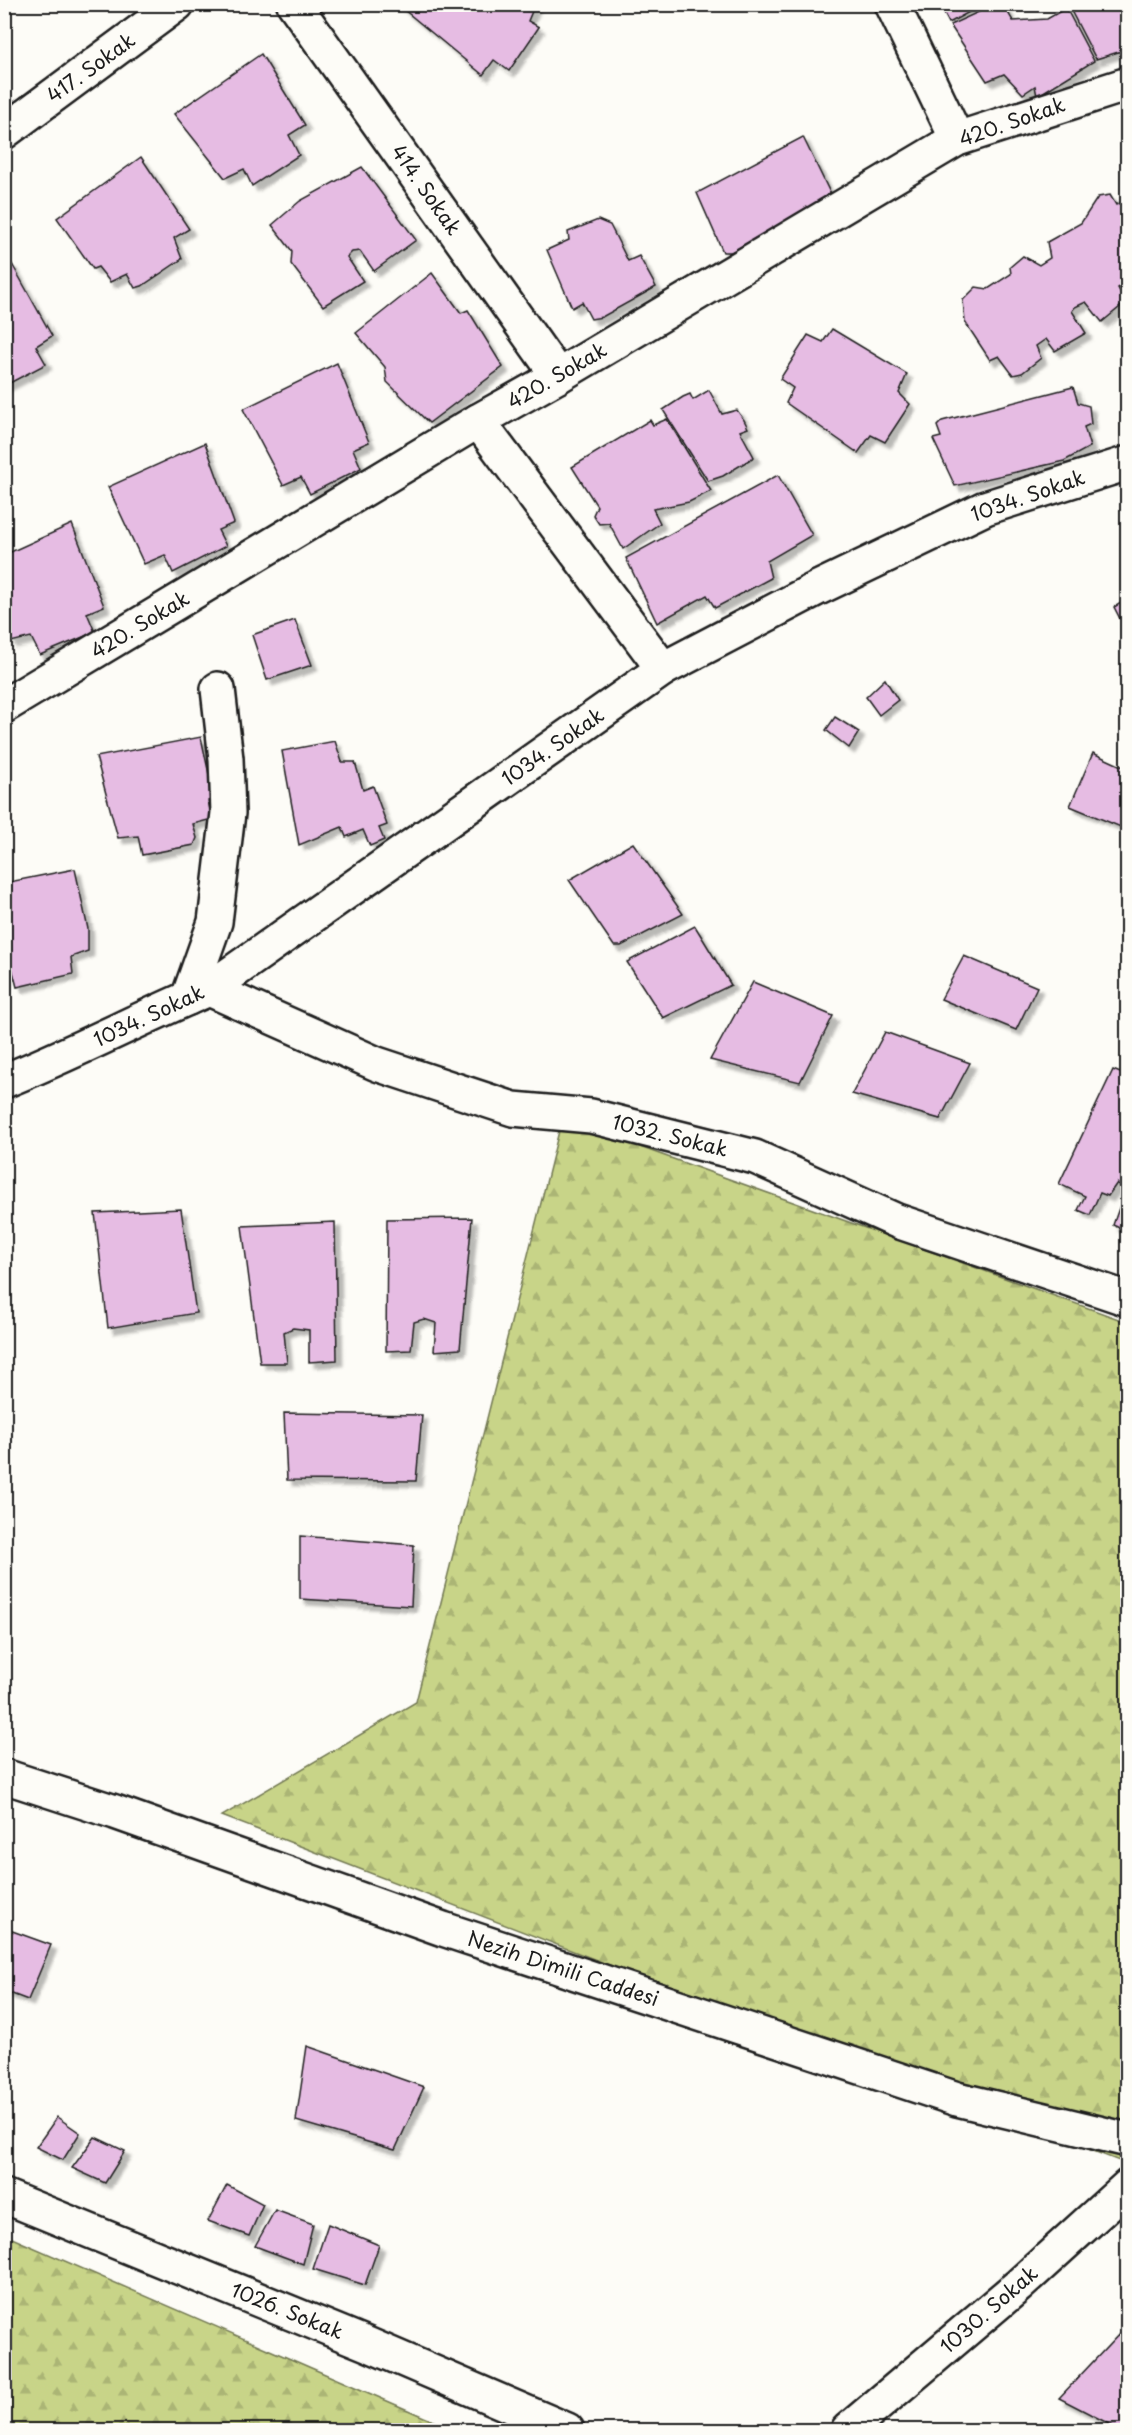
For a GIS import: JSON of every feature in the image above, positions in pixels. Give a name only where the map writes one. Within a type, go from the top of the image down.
[{"type":"street","name":"417. Sokak","points":[[4,132],[177,4]]},
{"type":"street","name":"414. Sokak","points":[[294,4],[558,376]]},
{"type":"street","points":[[892,4],[957,140]]},
{"type":"street","name":"420. Sokak","points":[[4,706],[478,421],[957,140],[1128,84]]},
{"type":"street","points":[[478,421],[663,669]]},
{"type":"street","name":"1034. Sokak","points":[[4,1081],[199,993],[663,669],[818,588],[985,508],[1128,464]]},
{"type":"street","points":[[199,993],[215,922],[228,813],[226,759],[218,689]]},
{"type":"street","name":"1032. Sokak","points":[[199,993],[377,1064],[501,1106],[591,1116],[755,1157],[897,1221],[1128,1299]]},
{"type":"street","name":"Nezih Dimili Caddesi","points":[[4,1776],[115,1812],[443,1929],[946,2095],[1128,2140]]},
{"type":"street","name":"1030. Sokak","points":[[848,2430],[1018,2286],[1128,2186]]},
{"type":"street","name":"1026. Sokak","points":[[4,2196],[367,2344],[567,2430]]},
{"type":"green space","points":[[562,1119],[1127,1322],[1127,2164],[222,1816],[416,1702]]},
{"type":"green space","points":[[5,2235],[454,2430],[5,2430]]},
{"type":"building","points":[[397,4],[535,4],[528,21],[539,27],[509,71],[494,60],[483,75]]},
{"type":"building","points":[[939,4],[984,4],[949,23]]},
{"type":"building","points":[[996,4],[1003,4],[1013,21],[1047,19],[1066,8],[1094,61],[1037,96],[1035,86],[1023,94],[1004,74],[987,81],[950,25]]},
{"type":"building","points":[[1128,4],[1128,49],[1096,59],[1068,5]]},
{"type":"building","points":[[261,54],[305,125],[289,135],[299,155],[252,186],[244,169],[225,178],[174,114]]},
{"type":"building","points":[[803,137],[834,201],[731,252],[723,252],[697,193]]},
{"type":"building","points":[[141,157],[189,229],[174,238],[182,259],[142,286],[135,288],[127,274],[110,282],[98,267],[93,269],[57,218]]},
{"type":"building","points":[[362,167],[416,240],[374,271],[360,251],[352,252],[347,257],[363,281],[323,306],[291,264],[292,251],[272,225],[300,201]]},
{"type":"building","points":[[1110,195],[1116,205],[1124,201],[1128,205],[1128,282],[1118,288],[1126,302],[1102,322],[1086,302],[1075,307],[1072,311],[1086,333],[1055,351],[1046,339],[1036,346],[1041,358],[1022,373],[1013,375],[999,356],[990,360],[965,322],[963,300],[976,287],[988,289],[1011,274],[1010,267],[1023,256],[1039,265],[1050,258],[1047,242],[1081,223],[1098,197]]},
{"type":"building","points":[[598,220],[610,225],[628,261],[639,256],[656,287],[602,317],[591,319],[582,302],[572,308],[547,250],[569,240],[568,232]]},
{"type":"building","points":[[12,264],[52,336],[36,346],[46,364],[4,386],[4,268]]},
{"type":"building","points":[[432,273],[461,313],[468,310],[503,367],[429,423],[387,382],[385,367],[356,333]]},
{"type":"building","points":[[832,329],[907,374],[899,393],[910,404],[885,442],[871,435],[858,453],[786,403],[793,388],[780,379],[808,335],[823,342]]},
{"type":"building","points":[[337,363],[369,442],[353,449],[361,468],[310,494],[301,477],[283,485],[243,409]]},
{"type":"building","points":[[1073,387],[1078,403],[1089,406],[1091,424],[1084,427],[1090,447],[1064,461],[955,486],[933,439],[941,437],[937,426],[942,421]]},
{"type":"building","points":[[709,390],[722,414],[737,410],[744,420],[748,428],[740,431],[754,457],[723,476],[708,481],[663,410],[683,397],[690,394],[693,400]]},
{"type":"building","points":[[667,419],[711,491],[689,502],[653,509],[660,523],[623,549],[609,523],[599,524],[593,515],[597,506],[572,467],[650,420],[653,425]]},
{"type":"building","points":[[205,443],[234,523],[218,530],[226,546],[173,573],[165,555],[144,564],[108,487]]},
{"type":"building","points":[[778,475],[812,535],[767,561],[771,578],[715,608],[707,595],[657,623],[626,558]]},
{"type":"building","points":[[72,524],[104,606],[87,613],[95,632],[40,655],[31,637],[11,642],[4,628],[4,555]]},
{"type":"building","points":[[1128,599],[1128,632],[1127,632],[1114,607]]},
{"type":"building","points":[[295,620],[312,665],[267,680],[252,635]]},
{"type":"building","points":[[885,679],[898,700],[879,715],[866,697]]},
{"type":"building","points":[[835,717],[859,732],[849,748],[826,730]]},
{"type":"building","points":[[201,737],[214,798],[208,801],[212,819],[193,824],[197,838],[194,845],[142,855],[138,836],[118,838],[96,757]]},
{"type":"building","points":[[335,741],[342,762],[355,762],[363,790],[373,786],[387,825],[379,828],[384,840],[370,846],[363,830],[346,837],[342,827],[299,845],[282,751]]},
{"type":"building","points":[[1093,753],[1128,769],[1128,830],[1070,806]]},
{"type":"building","points":[[633,843],[683,914],[621,946],[614,946],[569,880]]},
{"type":"building","points":[[75,869],[88,929],[88,951],[71,957],[73,974],[17,987],[12,968],[4,969],[4,883]]},
{"type":"building","points":[[695,926],[731,985],[663,1018],[627,962]]},
{"type":"building","points":[[964,956],[1037,987],[1016,1030],[941,999]]},
{"type":"building","points":[[753,982],[833,1016],[800,1082],[710,1060]]},
{"type":"building","points":[[885,1032],[970,1063],[940,1119],[852,1094]]},
{"type":"building","points":[[1113,1070],[1128,1076],[1128,1232],[1113,1225],[1125,1191],[1117,1183],[1108,1196],[1100,1193],[1090,1215],[1078,1210],[1085,1196],[1059,1184]]},
{"type":"building","points":[[181,1209],[196,1313],[108,1328],[95,1213]]},
{"type":"building","points":[[472,1218],[460,1349],[434,1351],[436,1323],[424,1319],[414,1322],[411,1350],[386,1351],[387,1219]]},
{"type":"building","points":[[335,1222],[337,1360],[309,1362],[309,1330],[293,1328],[284,1332],[287,1363],[260,1363],[242,1226]]},
{"type":"building","points":[[284,1413],[422,1415],[416,1481],[287,1480]]},
{"type":"building","points":[[300,1536],[414,1545],[411,1606],[300,1599]]},
{"type":"building","points":[[4,1928],[51,1945],[28,2000],[4,1991]]},
{"type":"building","points":[[307,2046],[424,2087],[395,2150],[296,2121]]},
{"type":"building","points":[[57,2117],[80,2133],[63,2160],[36,2147]]},
{"type":"building","points":[[95,2137],[125,2151],[105,2183],[72,2168]]},
{"type":"building","points":[[227,2185],[263,2204],[249,2236],[208,2221]]},
{"type":"building","points":[[275,2210],[313,2224],[303,2264],[255,2246]]},
{"type":"building","points":[[328,2224],[379,2245],[365,2285],[313,2269]]},
{"type":"building","points":[[1123,2330],[1128,2332],[1128,2430],[1121,2430],[1059,2398]]}]
